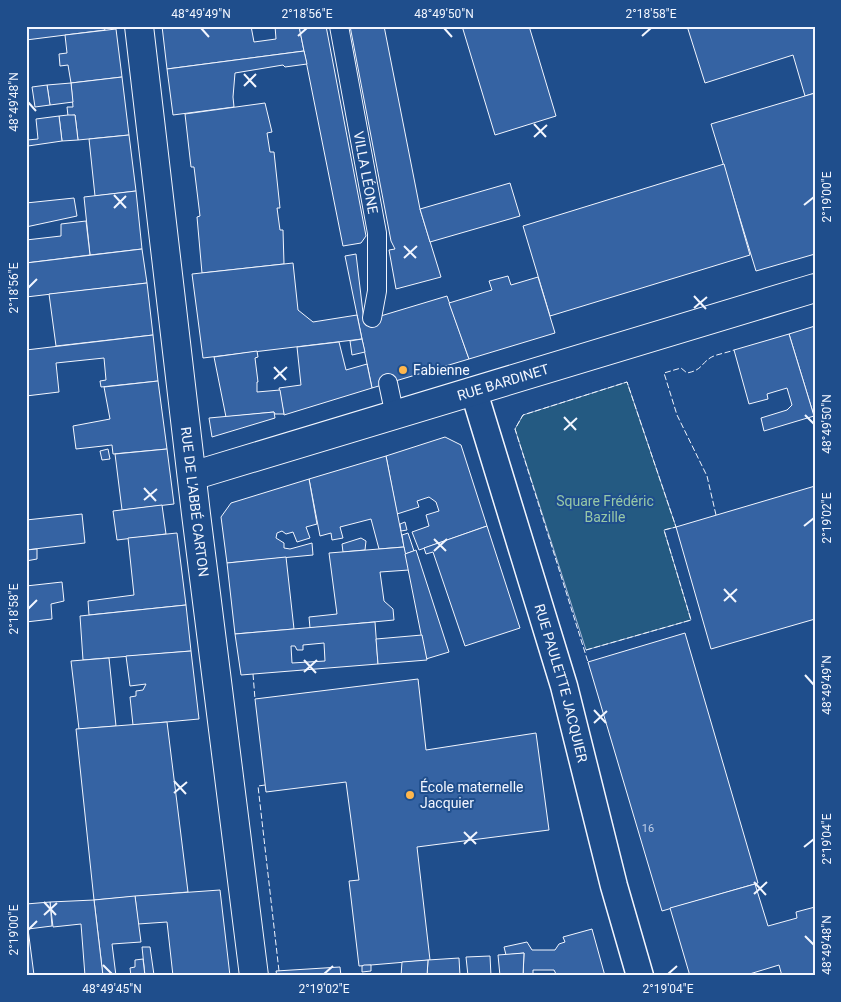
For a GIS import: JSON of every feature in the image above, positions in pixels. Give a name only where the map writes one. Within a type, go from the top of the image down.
[{"type":"street","name":"RUE DE L'ABBÉ CARTON","points":[[139,26],[254,976]]},
{"type":"street","name":"RUE BARDINET","points":[[192,476],[815,288]]},
{"type":"street","name":"RUE PAULETTE JACQUIER","points":[[474,392],[564,686],[614,886],[640,976]]},
{"type":"lane","name":"VILLA LÉONE","points":[[339,26],[377,233],[377,291],[372,318]]},
{"type":"lane","points":[[388,383],[394,416]]},
{"type":"green space","name":"Square Frédéric Bazille","points":[[627,382],[676,527],[664,530],[691,620],[586,650],[515,429],[523,415]]},
{"type":"building","points":[[26,26],[104,26],[105,30],[26,40]]},
{"type":"building","points":[[162,26],[251,26],[254,42],[276,39],[275,26],[299,26],[304,51],[167,69]]},
{"type":"building","points":[[299,26],[326,26],[366,236],[361,243],[343,246]]},
{"type":"building","points":[[350,26],[384,26],[420,209],[441,277],[396,289],[389,250],[395,249],[391,241]]},
{"type":"building","points":[[462,26],[529,26],[556,116],[495,135]]},
{"type":"building","points":[[687,26],[815,26],[815,93],[805,96],[793,55],[705,83]]},
{"type":"building","points":[[116,29],[122,77],[71,83],[68,65],[60,66],[59,54],[67,53],[65,35]]},
{"type":"building","points":[[304,51],[307,64],[285,67],[283,65],[235,73],[234,107],[173,115],[167,69]]},
{"type":"building","points":[[122,77],[129,135],[78,140],[75,115],[68,116],[67,107],[73,107],[71,83]]},
{"type":"building","points":[[71,83],[73,102],[50,105],[47,85]]},
{"type":"building","points":[[47,85],[50,105],[35,107],[32,87]]},
{"type":"building","points":[[815,93],[815,254],[756,271],[711,124]]},
{"type":"building","points":[[265,103],[272,132],[267,133],[270,152],[274,152],[280,208],[277,208],[280,230],[283,230],[284,264],[202,273],[197,217],[200,216],[194,167],[191,167],[185,114]]},
{"type":"building","points":[[75,115],[78,140],[62,141],[59,116]]},
{"type":"building","points":[[59,116],[62,141],[28,146],[27,140],[38,139],[36,119]]},
{"type":"building","points":[[129,135],[136,191],[95,196],[89,139]]},
{"type":"building","points":[[724,164],[750,255],[550,316],[523,226]]},
{"type":"building","points":[[510,183],[520,216],[430,242],[420,209]]},
{"type":"building","points":[[136,191],[142,249],[90,255],[84,197]]},
{"type":"building","points":[[74,198],[77,216],[26,227],[26,203]]},
{"type":"building","points":[[86,221],[90,255],[26,263],[26,240],[61,236],[61,224]]},
{"type":"building","points":[[142,249],[147,283],[26,297],[26,263]]},
{"type":"building","points":[[356,254],[364,321],[447,296],[469,359],[372,388],[345,256]]},
{"type":"building","points":[[293,263],[298,310],[313,322],[357,315],[362,339],[203,358],[192,274]]},
{"type":"building","points":[[508,276],[511,285],[538,277],[555,333],[469,359],[449,303],[492,290],[489,281]]},
{"type":"building","points":[[147,283],[153,335],[56,346],[49,294]]},
{"type":"building","points":[[815,326],[815,416],[814,416],[789,334]]},
{"type":"building","points":[[789,334],[814,416],[764,431],[761,418],[787,410],[792,405],[787,388],[767,394],[768,399],[749,404],[734,350]]},
{"type":"building","points":[[153,335],[158,381],[101,387],[100,381],[106,380],[104,358],[56,363],[59,392],[26,396],[26,350]]},
{"type":"building","points":[[362,339],[365,352],[352,355],[350,341]]},
{"type":"building","points":[[339,342],[346,370],[367,364],[372,388],[284,415],[279,388],[301,385],[297,347]]},
{"type":"building","points":[[257,351],[258,357],[255,358],[258,382],[257,392],[280,390],[284,414],[275,414],[274,412],[226,417],[214,357]]},
{"type":"building","points":[[158,381],[167,449],[113,454],[112,445],[76,449],[73,426],[110,419],[104,387]]},
{"type":"building","points":[[274,412],[275,418],[212,437],[209,418]]},
{"type":"building","points":[[445,437],[461,445],[487,526],[419,550],[412,532],[429,526],[426,515],[439,511],[436,502],[429,497],[417,501],[419,507],[397,514],[386,456]]},
{"type":"building","points":[[108,449],[110,459],[102,460],[100,451]]},
{"type":"building","points":[[167,449],[174,504],[122,510],[115,454]]},
{"type":"building","points":[[386,456],[404,547],[379,549],[371,519],[340,527],[343,538],[332,540],[331,533],[320,536],[309,479]]},
{"type":"building","points":[[309,479],[317,524],[306,527],[310,538],[297,542],[293,532],[286,534],[282,531],[277,533],[276,538],[284,543],[284,548],[290,549],[312,543],[313,555],[227,563],[221,517],[231,503]]},
{"type":"building","points":[[815,486],[815,619],[711,649],[676,527]]},
{"type":"building","points":[[162,505],[166,534],[117,540],[113,511]]},
{"type":"building","points":[[82,514],[85,543],[26,550],[26,520]]},
{"type":"building","points":[[405,522],[407,530],[401,531],[400,524]]},
{"type":"building","points":[[487,526],[520,628],[465,646],[433,552],[426,554],[424,548]]},
{"type":"building","points":[[177,533],[186,605],[89,615],[88,601],[134,595],[128,538]]},
{"type":"building","points":[[408,533],[414,551],[405,554],[402,535]]},
{"type":"building","points":[[361,538],[366,541],[365,550],[343,552],[342,544]]},
{"type":"building","points":[[404,547],[409,570],[380,572],[384,601],[393,609],[394,620],[310,628],[309,617],[337,614],[329,553]]},
{"type":"building","points":[[37,549],[37,559],[26,561],[26,550]]},
{"type":"building","points":[[416,550],[449,652],[426,659],[405,554]]},
{"type":"building","points":[[286,557],[294,629],[235,634],[227,563]]},
{"type":"building","points":[[62,582],[64,601],[51,604],[52,619],[26,622],[26,586]]},
{"type":"building","points":[[186,605],[191,651],[83,660],[80,616]]},
{"type":"building","points":[[375,622],[378,664],[241,675],[235,634]],"holes":[[[324,643],[325,661],[292,663],[291,646],[295,646],[297,650],[303,650],[303,645]]]},
{"type":"building","points":[[685,633],[758,883],[662,911],[588,662]]},
{"type":"building","points":[[422,635],[427,660],[378,664],[376,639]]},
{"type":"building","points":[[191,651],[199,719],[133,725],[130,697],[136,696],[136,691],[143,690],[146,684],[130,686],[126,656]]},
{"type":"building","points":[[109,658],[116,726],[79,729],[71,661]]},
{"type":"building","points":[[418,679],[426,750],[536,733],[549,830],[417,847],[430,960],[359,966],[349,881],[359,880],[346,782],[266,792],[255,699]]},
{"type":"building","points":[[167,722],[188,892],[94,900],[76,729]]},
{"type":"building","points":[[755,884],[768,926],[797,918],[796,912],[815,907],[815,976],[782,976],[779,965],[743,976],[690,976],[670,908]]},
{"type":"building","points":[[220,890],[230,976],[173,976],[167,922],[138,924],[135,896]]},
{"type":"building","points":[[135,896],[141,942],[112,944],[116,976],[103,976],[94,900]]},
{"type":"building","points":[[94,900],[103,976],[85,976],[81,924],[53,927],[50,902]]},
{"type":"building","points":[[50,902],[52,926],[28,929],[34,975],[26,976],[26,904]]},
{"type":"building","points":[[592,929],[605,976],[557,976],[554,970],[533,970],[533,976],[523,976],[524,953],[506,955],[504,947],[527,942],[532,950],[555,950],[559,944],[565,942],[563,937]]},
{"type":"building","points":[[142,947],[150,947],[154,975],[145,976]]},
{"type":"building","points":[[524,953],[523,976],[500,976],[498,955]]},
{"type":"building","points":[[490,956],[491,976],[468,976],[466,957]]},
{"type":"building","points":[[459,958],[460,976],[427,976],[428,960]]},
{"type":"building","points":[[143,959],[145,976],[131,976],[130,968],[135,967],[135,960]]},
{"type":"building","points":[[428,960],[427,976],[401,976],[402,962]]},
{"type":"building","points":[[371,965],[371,971],[362,972],[362,966]]},
{"type":"building","points":[[340,967],[341,976],[277,976],[276,971]]},
{"type":"fence","points":[[716,515],[707,476],[677,415],[664,373],[681,368],[687,373],[692,372],[712,357],[734,350]]},
{"type":"fence","points":[[586,650],[691,620],[664,530],[676,527],[627,382],[523,415],[515,429],[588,662]]},
{"type":"fence","points":[[253,674],[255,699]]},
{"type":"fence","points":[[265,785],[258,786],[279,971]]},
{"type":"place","name":"Fabienne","points":[[403,370]]},
{"type":"place","name":"École maternelle Jacquier","points":[[410,795]]}]
